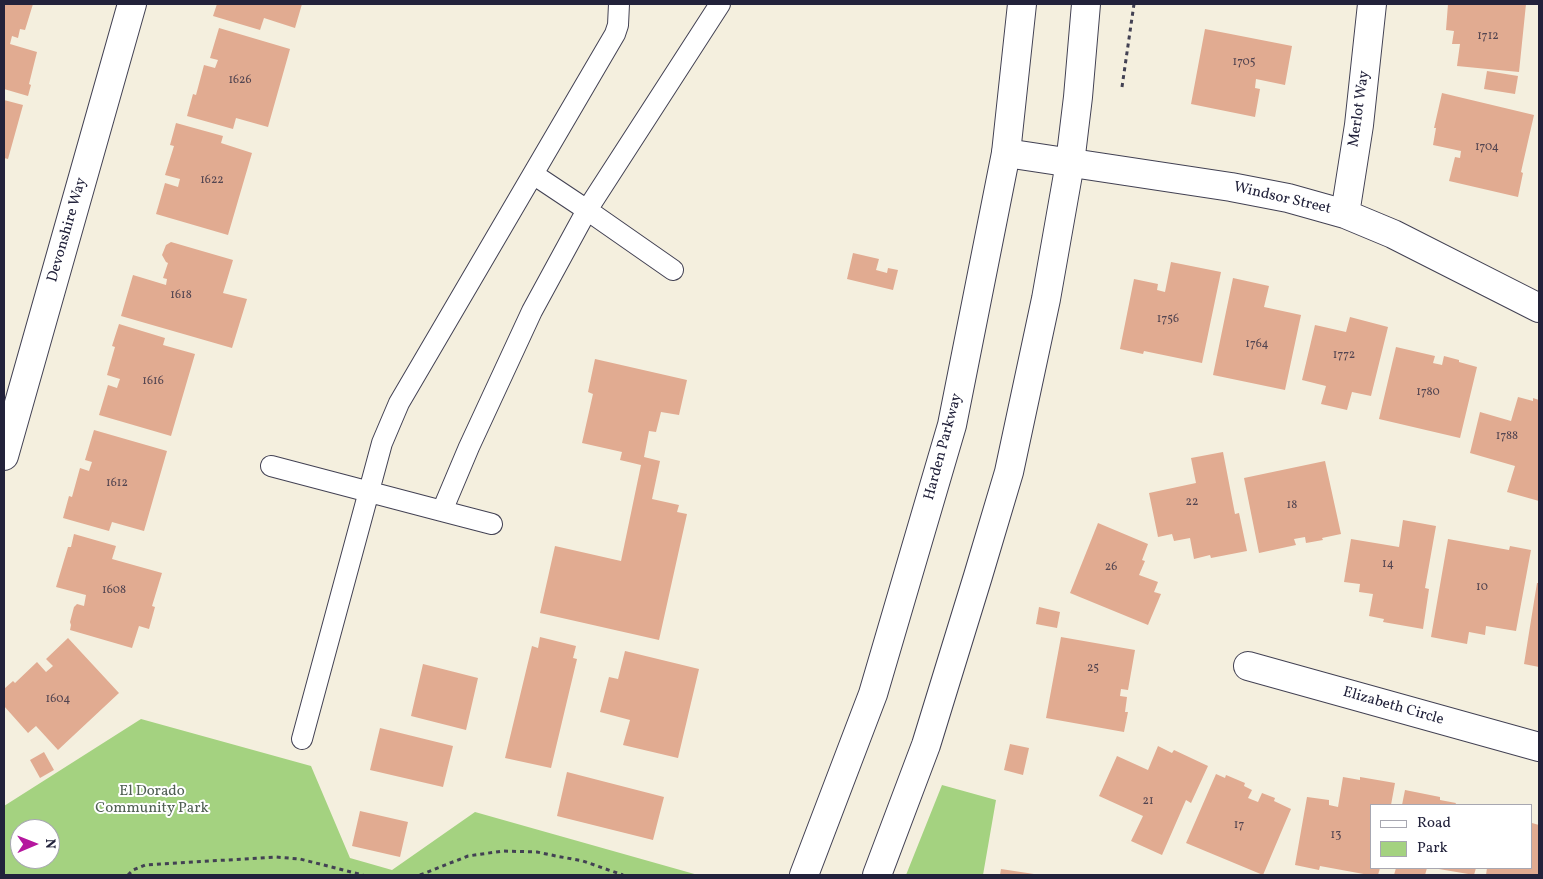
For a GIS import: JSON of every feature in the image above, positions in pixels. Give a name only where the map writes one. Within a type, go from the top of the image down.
[{"type":"street","name":"Devonshire Way","points":[[4,456],[132,4]]},
{"type":"street","name":"Harden Parkway","points":[[804,875],[873,694],[952,426],[1006,153],[1022,4]]},
{"type":"street","points":[[877,875],[926,745],[1009,472],[1046,299],[1070,163],[1086,4]]},
{"type":"street","name":"Merlot Way","points":[[1344,214],[1358,126],[1372,4]]},
{"type":"street","name":"Windsor Street","points":[[1006,153],[1231,187],[1288,198],[1344,214],[1393,234],[1539,308]]},
{"type":"street","name":"Elizabeth Circle","points":[[1248,666],[1539,747]]},
{"type":"lane","points":[[302,740],[382,443],[399,403],[615,34],[618,25],[619,4]]},
{"type":"lane","points":[[442,511],[469,447],[532,311],[587,210],[720,4]]},
{"type":"lane","points":[[533,174],[673,270]]},
{"type":"lane","points":[[271,466],[492,524]]},
{"type":"path","points":[[1122,87],[1134,4]]},
{"type":"path","points":[[420,875],[468,856],[503,851],[536,852],[583,861],[622,875]]},
{"type":"path","points":[[128,875],[133,870],[145,865],[276,857],[300,859],[363,875]]},
{"type":"green space","name":"El Dorado Community Park","points":[[141,719],[311,766],[350,858],[392,870],[475,812],[698,875],[4,875],[4,806]]},
{"type":"green space","points":[[942,785],[996,800],[983,875],[906,875]]},
{"type":"building","points":[[4,4],[33,4],[25,30],[20,29],[18,38],[12,36],[10,44],[37,52],[28,96],[4,89]]},
{"type":"building","points":[[217,4],[302,4],[295,28],[264,18],[260,30],[213,16]]},
{"type":"building","points":[[1448,4],[1526,4],[1519,72],[1457,66],[1460,44],[1452,44],[1454,31],[1446,30]]},
{"type":"building","points":[[219,28],[290,49],[268,127],[236,118],[233,129],[187,116],[193,94],[196,95],[204,65],[215,68],[218,60],[210,58]]},
{"type":"building","points":[[1205,29],[1292,46],[1285,85],[1256,79],[1255,88],[1260,89],[1255,117],[1191,104]]},
{"type":"building","points":[[1487,71],[1518,76],[1515,94],[1484,89]]},
{"type":"building","points":[[1442,93],[1534,115],[1521,172],[1523,173],[1518,197],[1449,181],[1455,157],[1460,158],[1461,151],[1433,145],[1436,128],[1434,128]]},
{"type":"building","points":[[4,100],[23,105],[8,159],[4,158]]},
{"type":"building","points":[[176,123],[223,136],[221,143],[252,153],[228,235],[156,214],[165,183],[178,187],[180,179],[165,175],[174,146],[170,145]]},
{"type":"building","points":[[171,242],[233,260],[223,293],[247,299],[232,348],[121,316],[133,275],[166,285],[167,279],[163,278],[168,263],[162,255],[166,245]]},
{"type":"building","points":[[853,253],[879,259],[876,270],[887,273],[888,268],[898,270],[893,290],[847,279]]},
{"type":"building","points":[[1171,262],[1221,272],[1202,363],[1144,351],[1143,354],[1120,349],[1134,279],[1158,284],[1157,290],[1165,292]]},
{"type":"building","points":[[1233,278],[1269,286],[1264,307],[1301,315],[1285,390],[1213,375]]},
{"type":"building","points":[[1350,317],[1388,327],[1371,396],[1352,392],[1347,410],[1321,404],[1326,386],[1302,380],[1315,325],[1346,332]]},
{"type":"building","points":[[119,324],[165,338],[163,345],[195,354],[171,436],[99,415],[108,385],[117,388],[120,379],[107,375],[115,347],[112,346]]},
{"type":"building","points":[[1396,347],[1435,356],[1433,363],[1442,365],[1444,356],[1477,367],[1460,438],[1379,419]]},
{"type":"building","points":[[595,359],[687,380],[679,415],[661,412],[656,432],[649,431],[644,457],[660,461],[652,499],[679,505],[677,512],[687,514],[659,640],[540,613],[555,546],[621,561],[641,465],[620,460],[622,452],[582,443],[593,394],[588,392]]},
{"type":"building","points":[[1518,397],[1533,401],[1533,398],[1539,400],[1539,501],[1507,492],[1515,466],[1470,453],[1480,412],[1511,421]]},
{"type":"building","points":[[94,430],[167,451],[144,531],[112,522],[109,531],[63,518],[69,496],[72,497],[80,468],[89,471],[92,462],[85,460]]},
{"type":"building","points":[[1223,452],[1235,514],[1239,513],[1247,551],[1211,558],[1210,555],[1194,559],[1190,538],[1174,541],[1172,534],[1158,537],[1149,493],[1196,483],[1191,458]]},
{"type":"building","points":[[1325,461],[1341,534],[1306,543],[1305,537],[1294,539],[1296,545],[1259,553],[1244,478]]},
{"type":"building","points":[[1403,520],[1436,526],[1425,588],[1429,589],[1423,629],[1383,622],[1384,619],[1369,616],[1373,594],[1359,592],[1360,584],[1344,582],[1351,539],[1399,547]]},
{"type":"building","points":[[1098,523],[1148,544],[1142,560],[1145,561],[1139,575],[1158,582],[1154,592],[1161,594],[1148,625],[1070,593]]},
{"type":"building","points":[[74,534],[116,546],[112,559],[162,573],[152,606],[155,607],[149,629],[139,626],[132,648],[70,630],[74,607],[77,604],[84,606],[86,595],[56,587],[68,547],[71,547]]},
{"type":"building","points":[[1448,539],[1509,550],[1510,546],[1531,550],[1516,631],[1486,626],[1485,635],[1469,632],[1467,644],[1431,637]]},
{"type":"building","points":[[1537,583],[1539,583],[1539,667],[1524,664]]},
{"type":"building","points":[[1039,607],[1060,612],[1057,628],[1036,624]]},
{"type":"building","points":[[540,637],[576,646],[573,658],[577,659],[551,768],[505,758],[532,646],[538,648]]},
{"type":"building","points":[[1061,637],[1135,650],[1128,690],[1121,689],[1120,696],[1127,697],[1125,712],[1128,712],[1124,732],[1046,718]]},
{"type":"building","points":[[68,638],[119,693],[58,750],[36,726],[28,733],[4,706],[4,689],[13,681],[15,683],[37,662],[46,672],[53,666],[46,659]]},
{"type":"building","points":[[625,651],[699,669],[678,758],[623,745],[630,720],[600,712],[609,677],[618,679]]},
{"type":"building","points":[[423,664],[478,678],[466,730],[411,716]]},
{"type":"building","points":[[380,728],[453,746],[443,787],[370,770]]},
{"type":"building","points":[[1010,744],[1029,748],[1023,775],[1004,770]]},
{"type":"building","points":[[1158,746],[1172,753],[1174,750],[1208,766],[1191,803],[1186,800],[1162,855],[1131,841],[1143,816],[1099,796],[1117,756],[1148,770]]},
{"type":"building","points":[[44,752],[54,770],[40,778],[30,760]]},
{"type":"building","points":[[567,772],[664,797],[653,840],[557,816]]},
{"type":"building","points":[[1216,774],[1225,778],[1226,775],[1245,783],[1244,786],[1252,790],[1248,798],[1258,802],[1262,793],[1275,798],[1274,801],[1291,809],[1263,875],[1186,843]]},
{"type":"building","points":[[1343,777],[1360,780],[1360,777],[1395,783],[1391,804],[1370,804],[1370,869],[1380,869],[1378,875],[1320,866],[1319,870],[1295,865],[1307,797],[1329,800],[1329,805],[1338,807]]},
{"type":"building","points":[[1405,790],[1440,797],[1440,800],[1456,803],[1456,804],[1402,804]]},
{"type":"building","points":[[360,811],[408,822],[400,857],[352,846]]},
{"type":"building","points":[[1533,823],[1539,825],[1539,875],[1486,875],[1487,869],[1533,869]]},
{"type":"building","points":[[1001,869],[1034,874],[1034,875],[1000,875]]},
{"type":"building","points":[[1396,869],[1427,869],[1425,875],[1394,875]]},
{"type":"building","points":[[1439,869],[1476,869],[1474,875]]}]
